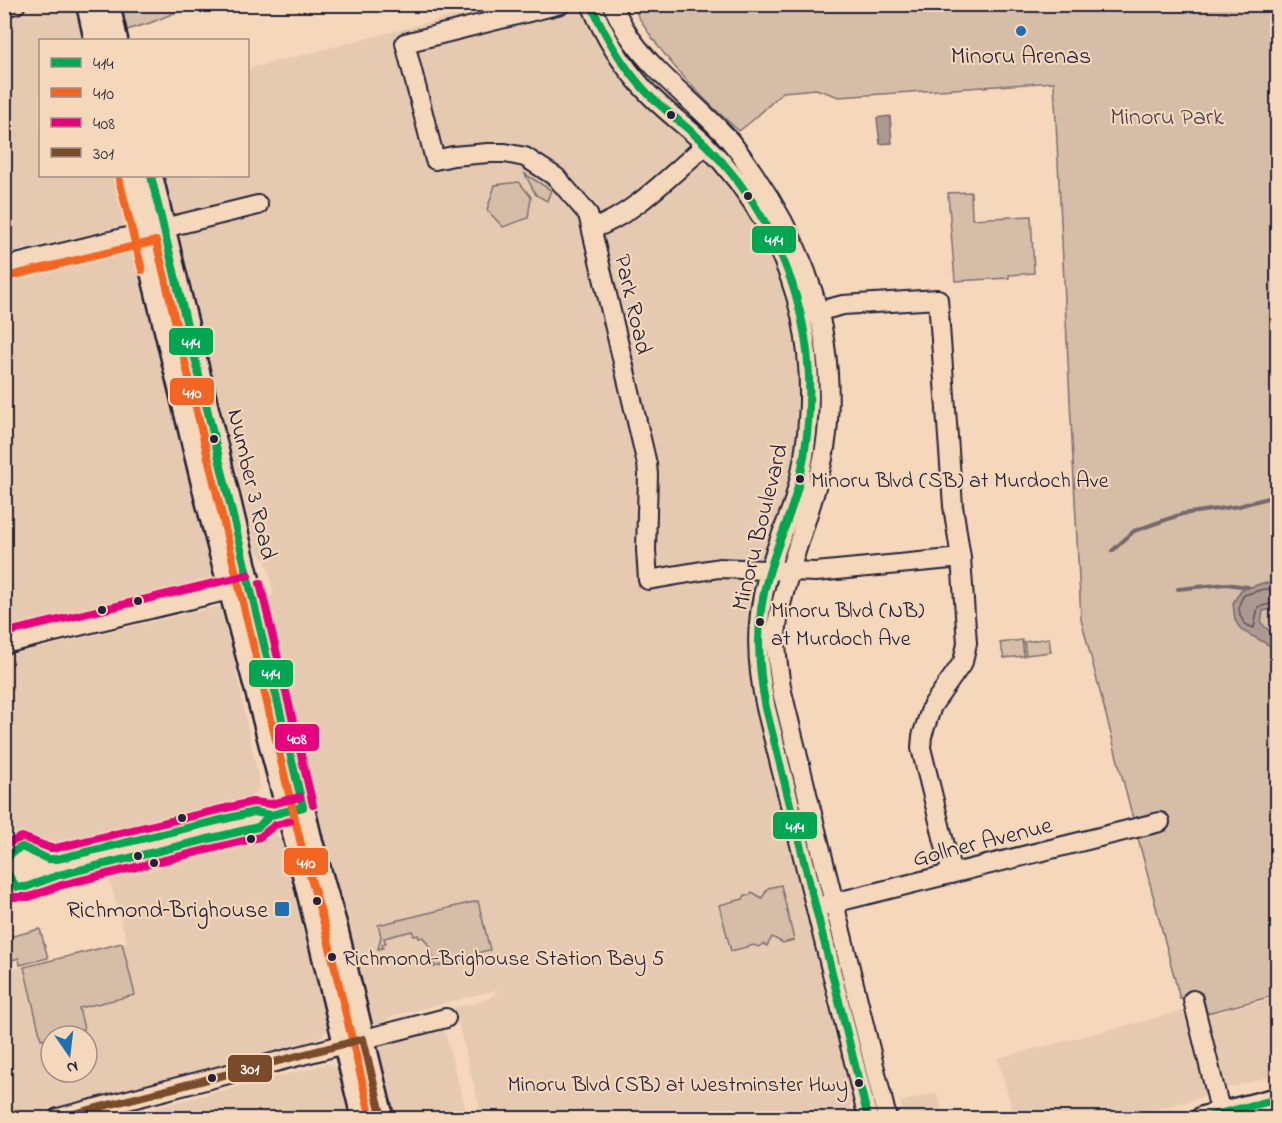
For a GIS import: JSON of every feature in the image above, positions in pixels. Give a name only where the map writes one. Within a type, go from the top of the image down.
[{"type":"main road","points":[[88,4],[96,39]]},
{"type":"main road","points":[[108,4],[116,39]]},
{"type":"main road","name":"Number 3 Road","points":[[129,177],[154,231]]},
{"type":"main road","name":"Number 3 Road","points":[[151,177],[154,231],[240,588],[297,845],[354,1042],[382,1119]]},
{"type":"main road","name":"Number 3 Road","points":[[354,1042],[363,1119]]},
{"type":"main road","points":[[1212,1116],[1278,1099]]},
{"type":"street","points":[[4,7],[16,4]]},
{"type":"street","name":"Park Road","points":[[561,4],[405,43],[435,160],[488,153],[505,153],[525,157],[556,177],[588,214],[647,464],[648,580],[719,568],[769,569]]},
{"type":"street","name":"Minoru Boulevard","points":[[591,4],[611,46],[645,90],[706,145],[739,183],[772,237],[794,290],[801,315],[807,353],[809,388],[807,430],[803,462],[794,501],[769,569],[761,602],[757,636],[761,682],[887,1119]]},
{"type":"street","name":"Minoru Boulevard","points":[[612,4],[631,39],[662,75],[722,130],[736,147],[766,192],[808,273],[819,311],[826,353],[828,422],[821,470],[780,606],[776,637],[777,664],[868,1119]]},
{"type":"street","points":[[592,229],[604,225],[630,209],[706,145]]},
{"type":"street","points":[[4,267],[258,205]]},
{"type":"street","points":[[801,315],[843,305],[938,299],[953,506],[961,558],[967,642],[963,662],[932,706],[922,736],[921,748],[952,874]]},
{"type":"street","points":[[769,569],[816,572],[961,558]]},
{"type":"street","points":[[4,644],[240,588]]},
{"type":"street","name":"Gollner Avenue","points":[[824,905],[1160,822]]},
{"type":"street","points":[[1193,1000],[1212,1116]]},
{"type":"street","points":[[58,1119],[446,1018]]},
{"type":"shaded area","points":[[499,4],[588,5],[591,14],[722,175],[764,236],[786,291],[794,320],[801,363],[802,419],[792,480],[752,599],[750,637],[803,885],[801,890],[814,934],[852,1093],[853,1118],[478,1118],[482,1117],[454,1008],[486,1000],[497,990],[392,1016],[377,1024],[366,1019],[266,607],[269,597],[274,593],[266,560],[257,552],[227,431],[210,394],[161,177],[249,177],[249,69]]},
{"type":"shaded area","points":[[59,5],[79,5],[91,39],[39,39],[39,177],[124,177],[130,220],[121,226],[5,254],[4,18]]},
{"type":"shaded area","points":[[124,247],[138,249],[217,576],[207,583],[5,632],[4,277]]},
{"type":"shaded area","points":[[215,607],[224,607],[233,618],[233,656],[259,790],[242,805],[39,852],[24,852],[5,857],[4,656]]},
{"type":"shaded area","points":[[268,833],[278,836],[284,842],[328,1019],[327,1030],[318,1039],[12,1118],[4,1117],[4,971],[127,942],[107,871]]},
{"type":"shaded area","points":[[1277,997],[1277,1075],[1227,1088],[1206,1015]]},
{"type":"shaded area","points":[[1187,1010],[1208,1091],[1205,1095],[1197,1099],[1118,1118],[1014,1118],[998,1058]]},
{"type":"shaded area","points":[[444,1029],[468,1118],[391,1118],[376,1054],[379,1047]]},
{"type":"shaded area","points":[[327,1064],[337,1068],[342,1076],[352,1118],[114,1118]]},
{"type":"shaded area","points":[[937,1093],[944,1118],[904,1118],[900,1102]]},
{"type":"green space","points":[[121,5],[183,5],[184,9],[127,30]]},
{"type":"green space","name":"Minoru Park","points":[[632,5],[1277,5],[1277,995],[1207,1013],[1202,993],[1180,999],[1081,619],[1054,82],[839,97],[816,89],[783,92],[739,131],[709,103],[666,56]]},
{"type":"green space","points":[[525,174],[551,190],[547,201],[536,195]]},
{"type":"green space","points":[[519,182],[531,197],[528,218],[503,227],[487,210],[495,185]]},
{"type":"green space","points":[[971,192],[972,219],[1031,216],[1034,273],[1009,275],[1009,278],[955,281],[948,193]]},
{"type":"green space","points":[[1049,638],[1051,652],[1026,655],[1024,642]]},
{"type":"green space","points":[[1022,640],[1024,656],[1004,658],[1000,643]]},
{"type":"green space","points":[[781,885],[794,940],[783,943],[772,937],[767,946],[754,945],[731,951],[719,905],[743,899],[745,895],[750,895],[752,892],[762,898],[768,888]]},
{"type":"green space","points":[[478,901],[490,950],[480,952],[480,956],[434,967],[433,954],[428,944],[423,937],[414,936],[412,931],[384,938],[386,943],[382,944],[383,948],[378,949],[381,936],[378,925]]},
{"type":"green space","points":[[40,929],[48,958],[20,965],[19,958],[5,962],[5,938]]},
{"type":"green space","points":[[122,943],[135,995],[79,1008],[83,1024],[39,1024],[39,1031],[24,967]]},
{"type":"water","points":[[890,116],[892,143],[880,144],[877,118]]},
{"type":"water","points":[[1263,583],[1277,584],[1277,608],[1263,611],[1261,623],[1277,638],[1277,653],[1269,645],[1241,630],[1235,620],[1233,603],[1241,590]]},
{"type":"waterway","points":[[1112,551],[1134,531],[1182,514],[1239,506],[1278,495]]},
{"type":"waterway","points":[[1178,589],[1226,584],[1248,587]]},
{"type":"transit line","name":"414","points":[[591,4],[603,30],[634,78],[653,99],[705,144],[738,181],[777,246],[795,292],[801,316],[809,377],[804,458],[797,490],[764,590],[759,657],[766,708],[868,1118]]},
{"type":"transit line","name":"414","points":[[151,177],[303,807],[271,815]]},
{"type":"transit line","name":"410","points":[[119,179],[142,270]]},
{"type":"transit line","name":"410","points":[[6,277],[156,241],[301,844],[325,927],[371,1118]]},
{"type":"transit line","name":"408","points":[[4,633],[248,575]]},
{"type":"transit line","name":"408","points":[[260,583],[313,805]]},
{"type":"transit line","name":"408","points":[[4,845],[22,837],[50,848],[56,848],[252,802],[271,804],[300,797]]},
{"type":"transit line","name":"414","points":[[254,812],[271,815],[258,827],[59,875],[26,887],[17,887],[7,870],[7,859],[22,847],[48,859],[57,859],[254,812]]},
{"type":"transit line","name":"408","points":[[4,889],[13,897],[29,897],[62,885],[260,837],[275,825],[290,821]]},
{"type":"transit line","name":"301","points":[[58,1118],[363,1039],[382,1118]]},
{"type":"transit line","name":"414","points":[[1203,1118],[1278,1099]]},
{"type":"place","name":"Minoru Arenas","points":[[1021,31]]},
{"type":"place","name":"Minoru Blvd (SB) at Murdoch Ave","points":[[800,479]]},
{"type":"place","name":"Minoru Blvd (NB) at Murdoch Ave","points":[[760,622]]},
{"type":"place","name":"Richmond–Brighouse","points":[[282,909]]},
{"type":"place","name":"Richmond-Brighouse Station Bay 5","points":[[332,957]]},
{"type":"place","name":"Minoru Blvd (SB) at Westminster Hwy","points":[[859,1083]]}]
